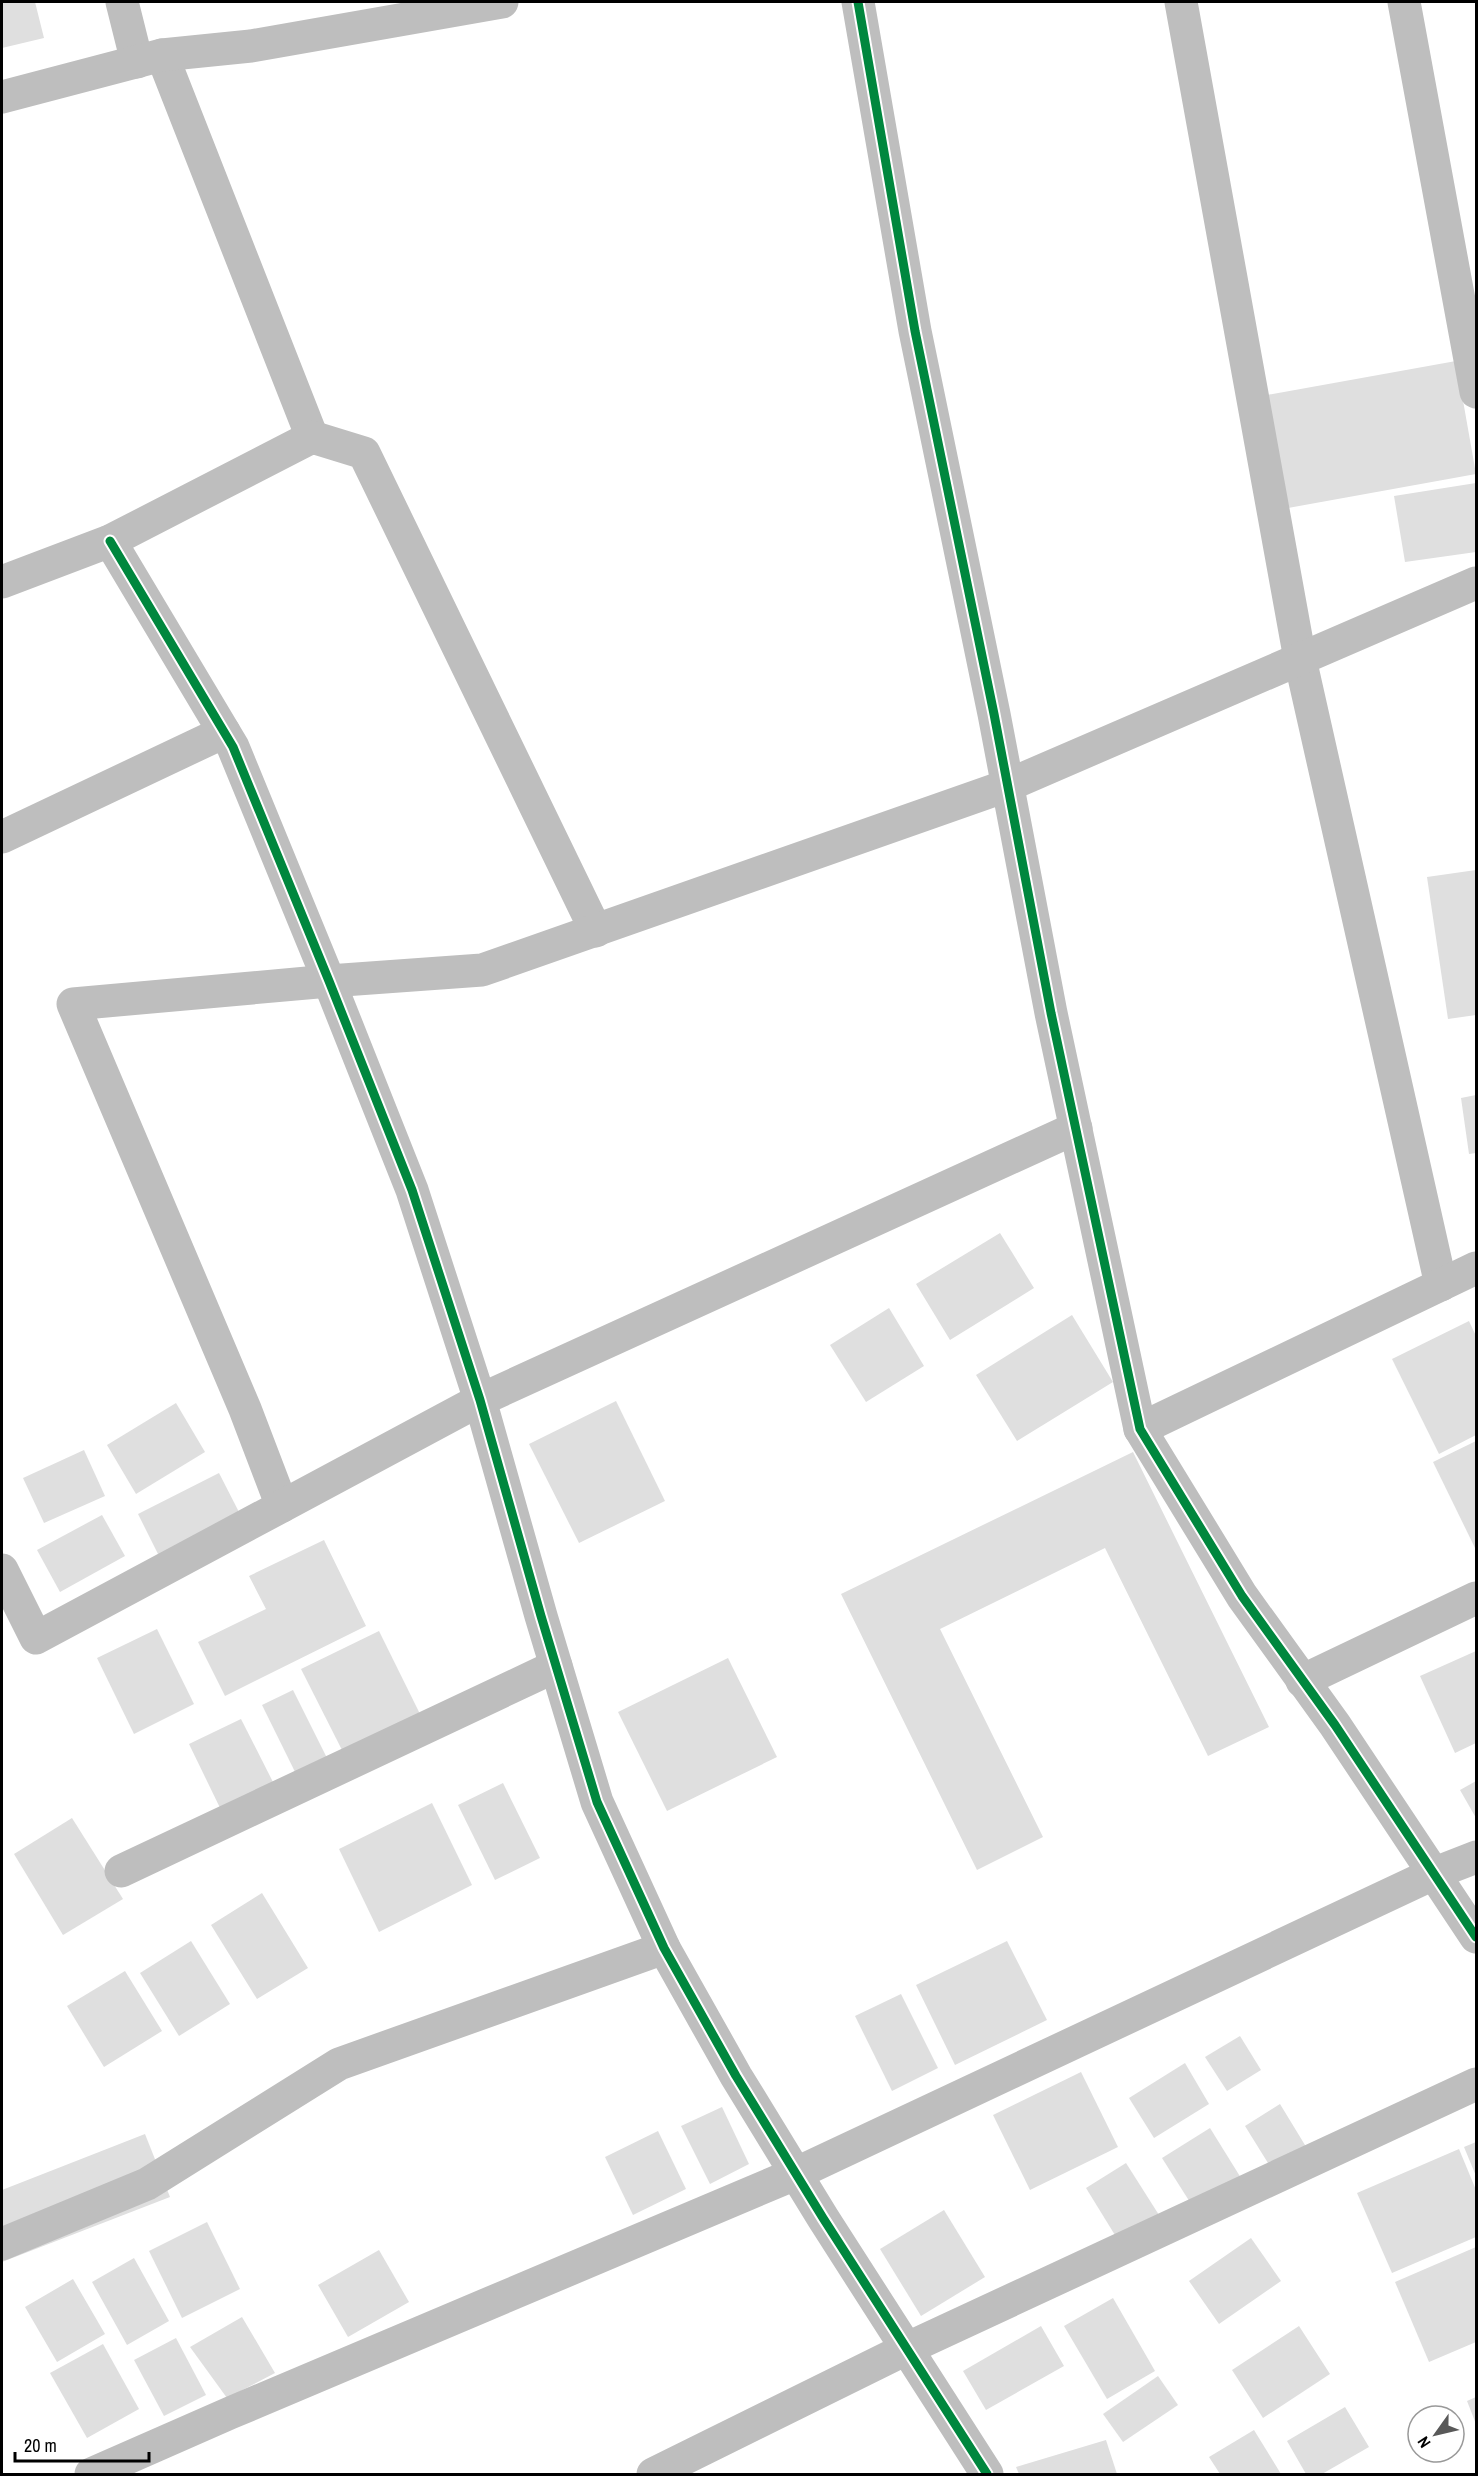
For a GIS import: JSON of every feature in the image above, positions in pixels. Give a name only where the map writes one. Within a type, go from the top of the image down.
[{"type":"street","points":[[122,2],[149,59],[312,437]]},
{"type":"street","points":[[2,98],[149,59],[251,46],[502,2]]},
{"type":"street","points":[[858,2],[915,331],[1076,1128],[1140,1429],[1242,1596],[1335,1725],[1476,1937]]},
{"type":"street","points":[[1181,2],[1300,659],[1441,1285]]},
{"type":"street","points":[[1404,2],[1476,392]]},
{"type":"street","points":[[2,582],[110,541],[312,437],[364,453],[596,931]]},
{"type":"street","points":[[110,541],[233,747],[412,1190],[480,1400],[597,1802],[664,1948],[736,2076],[795,2174],[987,2475]]},
{"type":"street","points":[[282,1506],[245,1409],[73,1004],[482,970],[1006,786],[1476,583]]},
{"type":"street","points":[[2,837],[224,732]]},
{"type":"street","points":[[2,1570],[36,1638],[480,1400],[1076,1128]]},
{"type":"street","points":[[1140,1429],[1476,1268]]},
{"type":"street","points":[[1302,1681],[1476,1598]]},
{"type":"street","points":[[121,1871],[556,1666]]},
{"type":"street","points":[[91,2475],[241,2408],[795,2174],[1435,1873],[1476,1857]]},
{"type":"street","points":[[2,2244],[147,2184],[339,2064],[664,1948]]},
{"type":"street","points":[[653,2475],[906,2349],[1476,2084]]},
{"type":"building","points":[[2,2],[35,2],[44,38],[2,48]]},
{"type":"building","points":[[1456,361],[1476,474],[1288,508],[1267,395]]},
{"type":"building","points":[[1476,483],[1476,552],[1405,562],[1394,496]]},
{"type":"building","points":[[1476,870],[1476,1015],[1448,1019],[1427,877]]},
{"type":"building","points":[[1476,1095],[1476,1153],[1469,1154],[1461,1098]]},
{"type":"building","points":[[1000,1233],[1034,1288],[950,1340],[916,1284]]},
{"type":"building","points":[[889,1308],[924,1366],[866,1402],[830,1345]]},
{"type":"building","points":[[1072,1315],[1113,1382],[1017,1441],[976,1375]]},
{"type":"building","points":[[1469,1321],[1476,1336],[1476,1435],[1439,1454],[1392,1359]]},
{"type":"building","points":[[616,1401],[665,1501],[579,1543],[529,1444]]},
{"type":"building","points":[[176,1403],[205,1452],[136,1494],[107,1445]]},
{"type":"building","points":[[1476,1441],[1476,1550],[1433,1462]]},
{"type":"building","points":[[84,1450],[105,1496],[44,1523],[23,1478]]},
{"type":"building","points":[[1133,1452],[1269,1727],[1208,1756],[1105,1548],[940,1629],[1043,1837],[977,1870],[841,1594]]},
{"type":"building","points":[[219,1473],[241,1516],[160,1558],[138,1514]]},
{"type":"building","points":[[102,1515],[125,1556],[60,1592],[37,1550]]},
{"type":"building","points":[[324,1540],[366,1626],[225,1696],[198,1642],[266,1609],[249,1576]]},
{"type":"building","points":[[157,1629],[194,1704],[134,1734],[97,1658]]},
{"type":"building","points":[[379,1631],[421,1716],[344,1754],[301,1669]]},
{"type":"building","points":[[1476,1651],[1476,1743],[1455,1753],[1420,1676]]},
{"type":"building","points":[[728,1658],[777,1757],[667,1811],[618,1712]]},
{"type":"building","points":[[293,1690],[332,1768],[301,1784],[262,1705]]},
{"type":"building","points":[[241,1719],[275,1786],[222,1812],[189,1744]]},
{"type":"building","points":[[1476,1781],[1476,1818],[1460,1790]]},
{"type":"building","points":[[503,1783],[540,1858],[495,1880],[458,1805]]},
{"type":"building","points":[[432,1803],[472,1885],[379,1932],[339,1849]]},
{"type":"building","points":[[72,1818],[123,1899],[63,1935],[14,1854]]},
{"type":"building","points":[[262,1893],[308,1968],[257,1999],[211,1925]]},
{"type":"building","points":[[191,1941],[230,2004],[179,2036],[140,1973]]},
{"type":"building","points":[[1007,1941],[1047,2020],[955,2065],[916,1985]]},
{"type":"building","points":[[125,1971],[162,2031],[104,2067],[67,2006]]},
{"type":"building","points":[[901,1994],[938,2068],[892,2091],[855,2016]]},
{"type":"building","points":[[1240,2036],[1261,2070],[1227,2091],[1205,2057]]},
{"type":"building","points":[[1185,2063],[1209,2104],[1154,2138],[1129,2098]]},
{"type":"building","points":[[1081,2072],[1118,2147],[1030,2190],[993,2115]]},
{"type":"building","points":[[1280,2104],[1308,2150],[1273,2171],[1245,2126]]},
{"type":"building","points":[[722,2107],[749,2164],[710,2184],[681,2126]]},
{"type":"building","points":[[1210,2128],[1241,2178],[1193,2207],[1162,2158]]},
{"type":"building","points":[[658,2131],[686,2189],[633,2215],[605,2157]]},
{"type":"building","points":[[145,2134],[170,2197],[2,2262],[2,2190]]},
{"type":"building","points":[[1476,2142],[1476,2176],[1464,2147]]},
{"type":"building","points":[[1459,2149],[1476,2190],[1476,2237],[1392,2273],[1357,2193]]},
{"type":"building","points":[[1126,2163],[1159,2215],[1118,2240],[1086,2188]]},
{"type":"building","points":[[944,2210],[985,2277],[921,2316],[880,2249]]},
{"type":"building","points":[[207,2222],[240,2289],[182,2318],[149,2251]]},
{"type":"building","points":[[1251,2238],[1281,2281],[1219,2324],[1189,2281]]},
{"type":"building","points":[[1476,2247],[1476,2342],[1429,2362],[1395,2282]]},
{"type":"building","points":[[379,2250],[409,2302],[348,2337],[318,2285]]},
{"type":"building","points":[[134,2258],[169,2321],[127,2345],[92,2282]]},
{"type":"building","points":[[73,2279],[105,2334],[57,2362],[25,2307]]},
{"type":"building","points":[[1113,2298],[1155,2371],[1107,2399],[1064,2326]]},
{"type":"building","points":[[242,2317],[275,2373],[227,2398],[190,2347]]},
{"type":"building","points":[[1041,2326],[1064,2366],[986,2410],[963,2371]]},
{"type":"building","points":[[1299,2326],[1330,2374],[1263,2418],[1232,2370]]},
{"type":"building","points":[[176,2338],[206,2395],[164,2416],[134,2360]]},
{"type":"building","points":[[103,2344],[139,2409],[87,2438],[50,2373]]},
{"type":"building","points":[[1158,2376],[1178,2405],[1123,2442],[1103,2414]]},
{"type":"building","points":[[1476,2397],[1476,2424],[1467,2401]]},
{"type":"building","points":[[1345,2407],[1369,2447],[1322,2474],[1306,2474],[1287,2441]]},
{"type":"building","points":[[1254,2430],[1281,2474],[1220,2474],[1209,2457]]},
{"type":"building","points":[[1106,2440],[1117,2474],[1019,2474],[1016,2467]]},
{"type":"cycle path","points":[[858,2],[915,331],[994,714],[1051,1013],[1140,1429],[1242,1596],[1335,1725],[1476,1937]]},
{"type":"cycle path","points":[[110,541],[233,747],[412,1190],[480,1400],[597,1802],[664,1948],[736,2076],[823,2218],[987,2474]]}]
